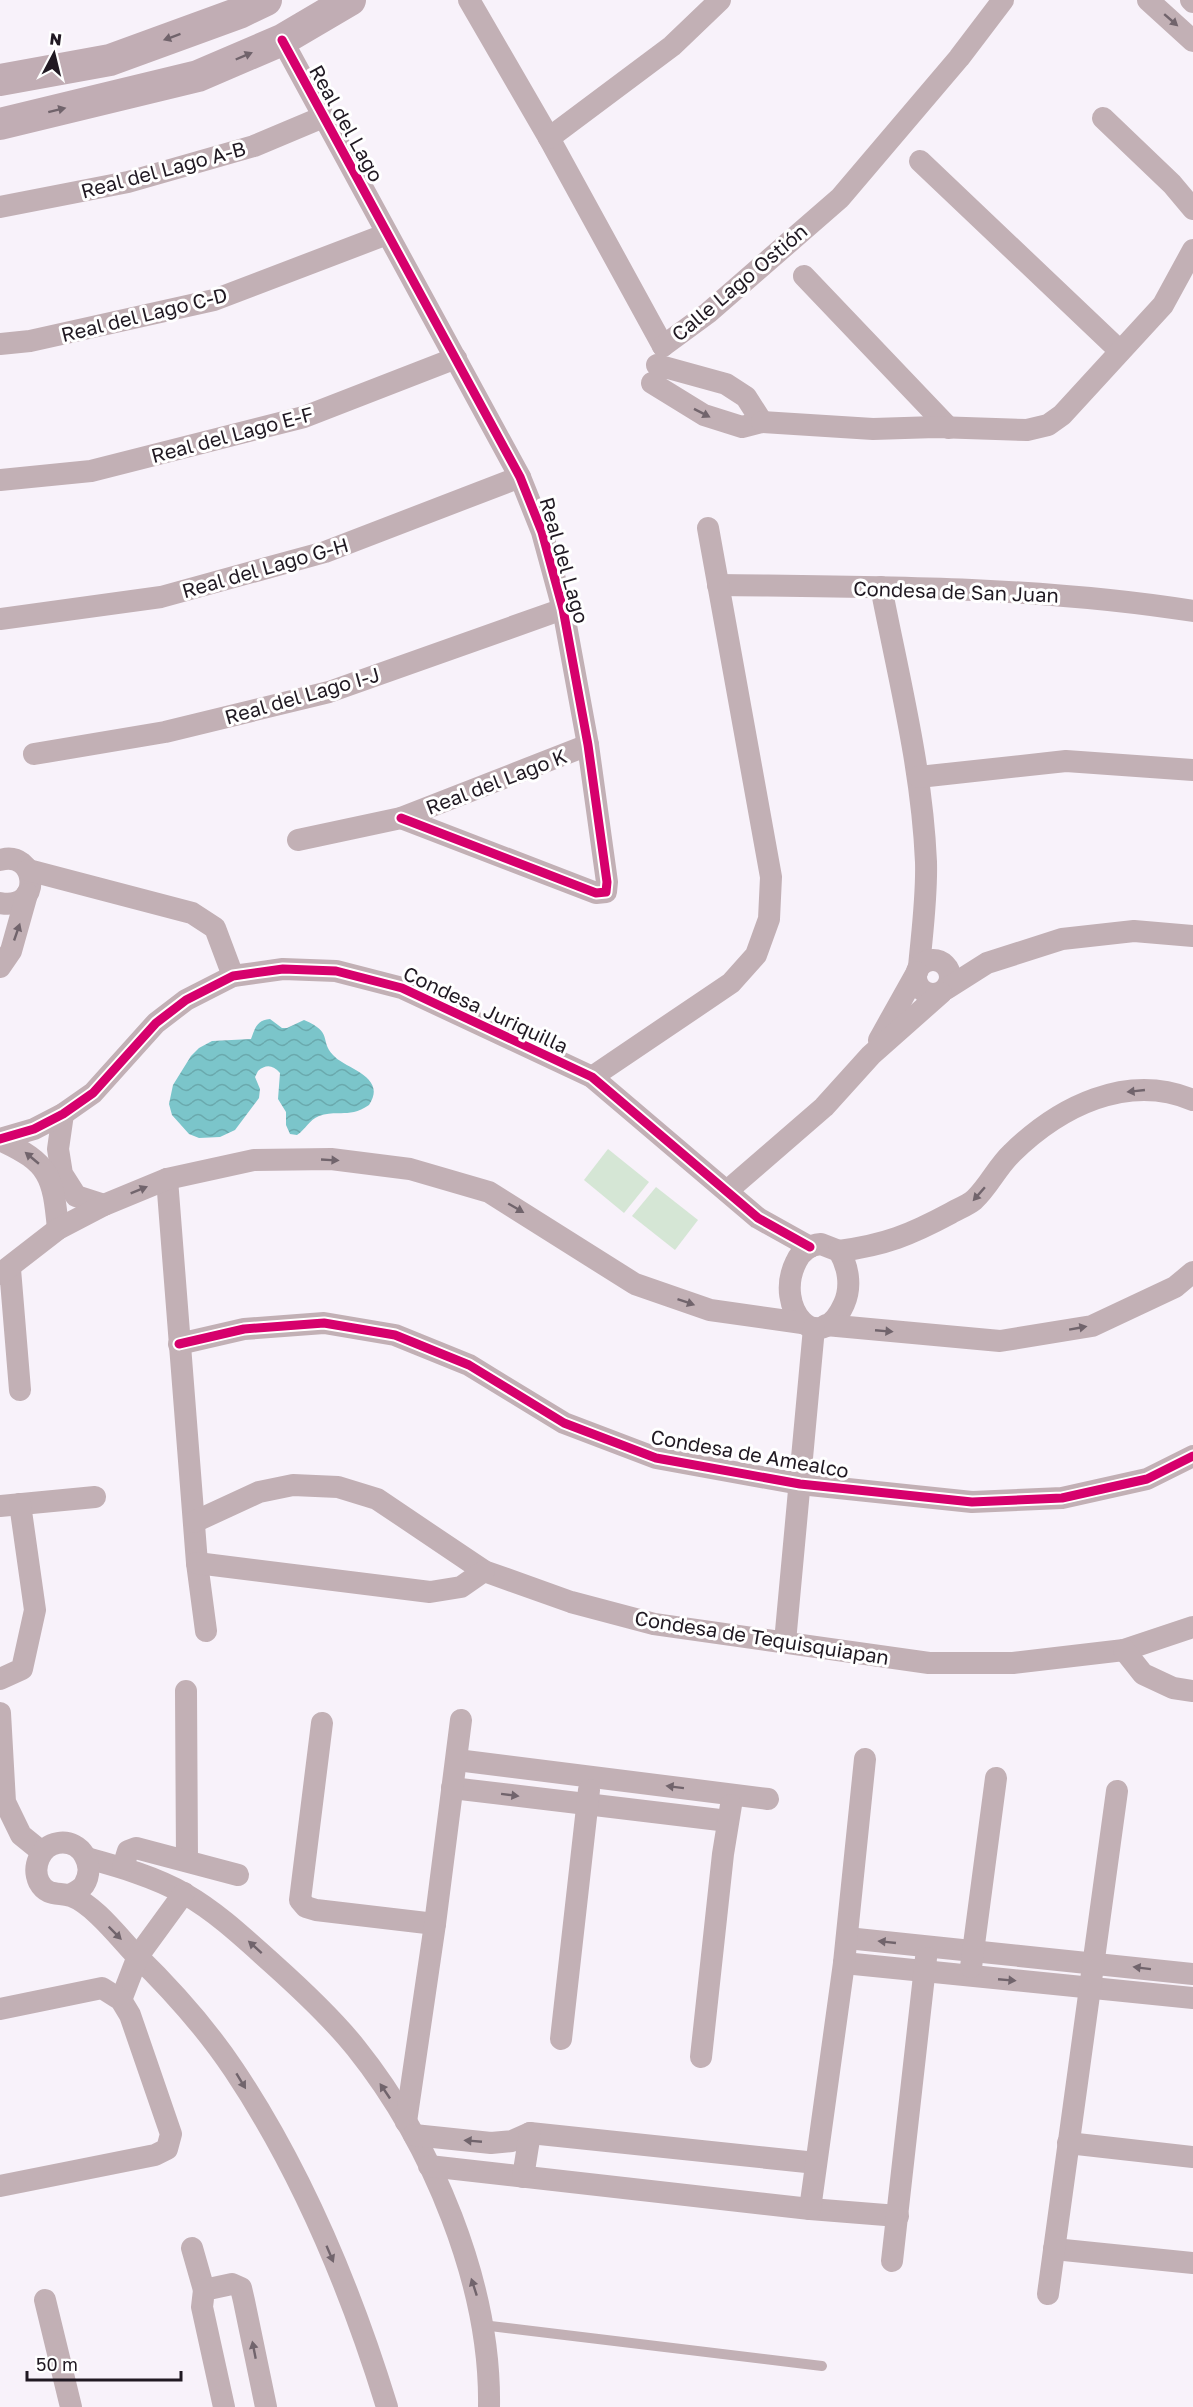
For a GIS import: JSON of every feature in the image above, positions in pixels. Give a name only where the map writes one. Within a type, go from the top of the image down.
[{"type":"main road","points":[[0,124],[198,76],[282,40],[350,0]]},
{"type":"main road","points":[[0,80],[110,60],[245,4]]},
{"type":"street","name":"Calle Lago Ostión","points":[[469,0],[549,138],[656,371],[708,314],[840,198],[959,57],[1003,0]]},
{"type":"street","points":[[549,138],[672,46],[720,0]]},
{"type":"street","points":[[1148,0],[1193,41]]},
{"type":"street","name":"Real del Lago","points":[[282,40],[520,477],[542,532],[563,609],[588,745],[608,882],[606,892],[596,893],[401,818]]},
{"type":"street","name":"Real del Lago A-B","points":[[0,207],[128,182],[254,146],[322,117]]},
{"type":"street","points":[[1103,118],[1172,184],[1193,209]]},
{"type":"street","points":[[920,161],[1120,351]]},
{"type":"street","name":"Real del Lago C-D","points":[[0,344],[30,341],[214,300],[387,234]]},
{"type":"street","points":[[656,371],[704,415],[742,427],[762,422],[873,429],[1027,430],[1048,425],[1062,415],[1163,305],[1193,250]]},
{"type":"street","points":[[804,276],[949,428]]},
{"type":"street","name":"Real del Lago E-F","points":[[0,480],[91,471],[304,417],[456,358]]},
{"type":"street","points":[[656,371],[726,384],[746,397],[762,422]]},
{"type":"street","name":"Real del Lago G-H","points":[[0,619],[161,597],[194,588],[325,552],[520,477]]},
{"type":"street","points":[[592,1077],[731,983],[756,955],[769,919],[771,877],[708,528]]},
{"type":"street","name":"Condesa de San Juan","points":[[718,585],[881,587],[1064,594],[1193,611]]},
{"type":"street","points":[[871,1055],[927,965],[924,919],[926,864],[919,777],[881,587]]},
{"type":"street","name":"Real del Lago I-J","points":[[34,754],[165,732],[329,692],[563,609]]},
{"type":"street","name":"Real del Lago K","points":[[298,840],[401,818],[588,745]]},
{"type":"street","points":[[919,777],[1066,761],[1193,770]]},
{"type":"street","points":[[0,967],[11,951],[31,878],[22,863],[2,857]]},
{"type":"street","points":[[28,870],[192,913],[214,928],[233,976]]},
{"type":"street","points":[[0,903],[15,903],[27,894]]},
{"type":"street","points":[[727,1191],[824,1107],[871,1055],[944,991],[987,963],[1062,939],[1134,931],[1193,936]]},
{"type":"street","points":[[927,965],[987,963]]},
{"type":"street","points":[[927,965],[945,965],[950,977],[944,991]]},
{"type":"street","name":"Condesa Juriquilla","points":[[0,1140],[34,1129],[63,1114],[93,1093],[156,1023],[186,1000],[233,976],[283,969],[336,971],[402,988],[592,1077],[758,1218],[810,1247],[821,1244],[839,1251],[912,1234],[974,1201],[1011,1154],[1058,1116],[1095,1098],[1141,1089],[1180,1094],[1193,1100]]},
{"type":"street","points":[[63,1114],[58,1149],[62,1174],[76,1196],[104,1205]]},
{"type":"street","points":[[0,1140],[26,1152],[43,1167],[54,1193],[58,1229]]},
{"type":"street","points":[[20,1390],[5,1272],[58,1229],[104,1205],[167,1179],[254,1161],[331,1159],[410,1169],[489,1192],[544,1224],[635,1284],[710,1310],[814,1326],[1000,1341],[1092,1326],[1175,1287],[1193,1272]]},
{"type":"street","points":[[167,1179],[197,1563],[206,1631]]},
{"type":"street","points":[[810,1247],[797,1258],[789,1281],[793,1310],[814,1326]]},
{"type":"street","points":[[814,1326],[835,1318],[847,1295],[848,1273],[846,1263],[839,1251]]},
{"type":"street","name":"Condesa de Amealco","points":[[179,1344],[244,1329],[324,1323],[394,1335],[470,1365],[564,1423],[656,1458],[800,1485],[972,1503],[1062,1498],[1147,1479],[1193,1456]]},
{"type":"street","points":[[785,1642],[814,1326]]},
{"type":"street","name":"Condesa de Tequisquiapan","points":[[194,1522],[259,1492],[293,1485],[338,1487],[377,1500],[484,1570],[571,1602],[654,1624],[929,1663],[1013,1664],[1124,1650],[1193,1627]]},
{"type":"street","points":[[0,1679],[22,1669],[35,1610],[10,1505],[95,1497]]},
{"type":"street","points":[[197,1563],[430,1592],[461,1587],[484,1570]]},
{"type":"street","points":[[1124,1650],[1143,1674],[1173,1688],[1193,1691]]},
{"type":"street","points":[[186,1691],[187,1861]]},
{"type":"street","points":[[0,1713],[6,1822],[42,1852]]},
{"type":"street","points":[[410,2128],[461,1720]]},
{"type":"street","points":[[322,1723],[300,1900],[306,1907],[316,1910],[435,1924]]},
{"type":"street","points":[[810,2209],[844,1964],[866,1759]]},
{"type":"street","points":[[457,1760],[768,1799]]},
{"type":"street","points":[[561,2038],[591,1776]]},
{"type":"street","points":[[969,1976],[996,1778]]},
{"type":"street","points":[[452,1788],[728,1821]]},
{"type":"street","points":[[1048,2294],[1088,1987],[1117,1791]]},
{"type":"street","points":[[701,2057],[733,1794]]},
{"type":"street","points":[[70,1895],[83,1887],[90,1873],[87,1858],[75,1845],[57,1843],[42,1852],[36,1866],[39,1883],[53,1894],[70,1895],[90,1908],[138,1956],[201,2027],[233,2069],[262,2116],[305,2198],[337,2270],[366,2339],[387,2407]]},
{"type":"street","points":[[123,1867],[128,1851],[136,1848],[238,1875]]},
{"type":"street","points":[[87,1858],[123,1867],[184,1893],[229,1924],[299,1987],[356,2048],[410,2128],[451,2215],[478,2299],[490,2391],[489,2407]]},
{"type":"street","points":[[121,2000],[138,1956],[184,1893]]},
{"type":"street","points":[[847,1938],[1193,1974]]},
{"type":"street","points":[[892,2261],[928,1946]]},
{"type":"street","points":[[844,1964],[1193,1998]]},
{"type":"street","points":[[0,2009],[102,1988],[121,2000],[130,2014],[171,2134],[167,2149],[156,2155],[0,2186]]},
{"type":"street","points":[[410,2128],[491,2143],[512,2140],[530,2133],[816,2163]]},
{"type":"street","points":[[524,2177],[530,2133]]},
{"type":"street","points":[[1068,2143],[1193,2157]]},
{"type":"street","points":[[429,2166],[810,2209],[898,2216]]},
{"type":"street","points":[[192,2248],[204,2290],[202,2307],[224,2407]]},
{"type":"street","points":[[1054,2249],[1193,2263]]},
{"type":"street","points":[[204,2290],[232,2284],[240,2288],[266,2407]]},
{"type":"street","points":[[45,2300],[71,2407]]},
{"type":"lane","points":[[482,2325],[822,2366]]},
{"type":"green space","points":[[608,1149],[649,1182],[624,1213],[584,1180]]},
{"type":"green space","points":[[656,1187],[698,1220],[675,1250],[632,1216]]},
{"type":"water","points":[[270,1019],[282,1028],[304,1020],[319,1029],[333,1055],[369,1080],[373,1087],[373,1095],[369,1105],[355,1112],[319,1116],[297,1135],[290,1134],[286,1125],[286,1112],[278,1099],[280,1073],[275,1068],[267,1066],[258,1071],[255,1077],[260,1089],[259,1098],[235,1130],[220,1137],[199,1138],[189,1134],[172,1115],[169,1104],[173,1085],[191,1056],[199,1048],[212,1041],[251,1039],[259,1023]]},
{"type":"cycle path","points":[[282,40],[520,477],[542,532],[563,609],[588,745],[607,882],[606,892],[596,893],[401,818]]},
{"type":"cycle path","points":[[0,1139],[34,1129],[63,1114],[93,1093],[156,1023],[186,1000],[233,976],[283,969],[336,971],[402,988],[592,1077],[758,1218],[810,1247]]},
{"type":"cycle path","points":[[179,1344],[244,1329],[324,1323],[395,1335],[469,1365],[564,1423],[656,1458],[800,1484],[972,1502],[1062,1498],[1147,1479],[1193,1456]]}]
